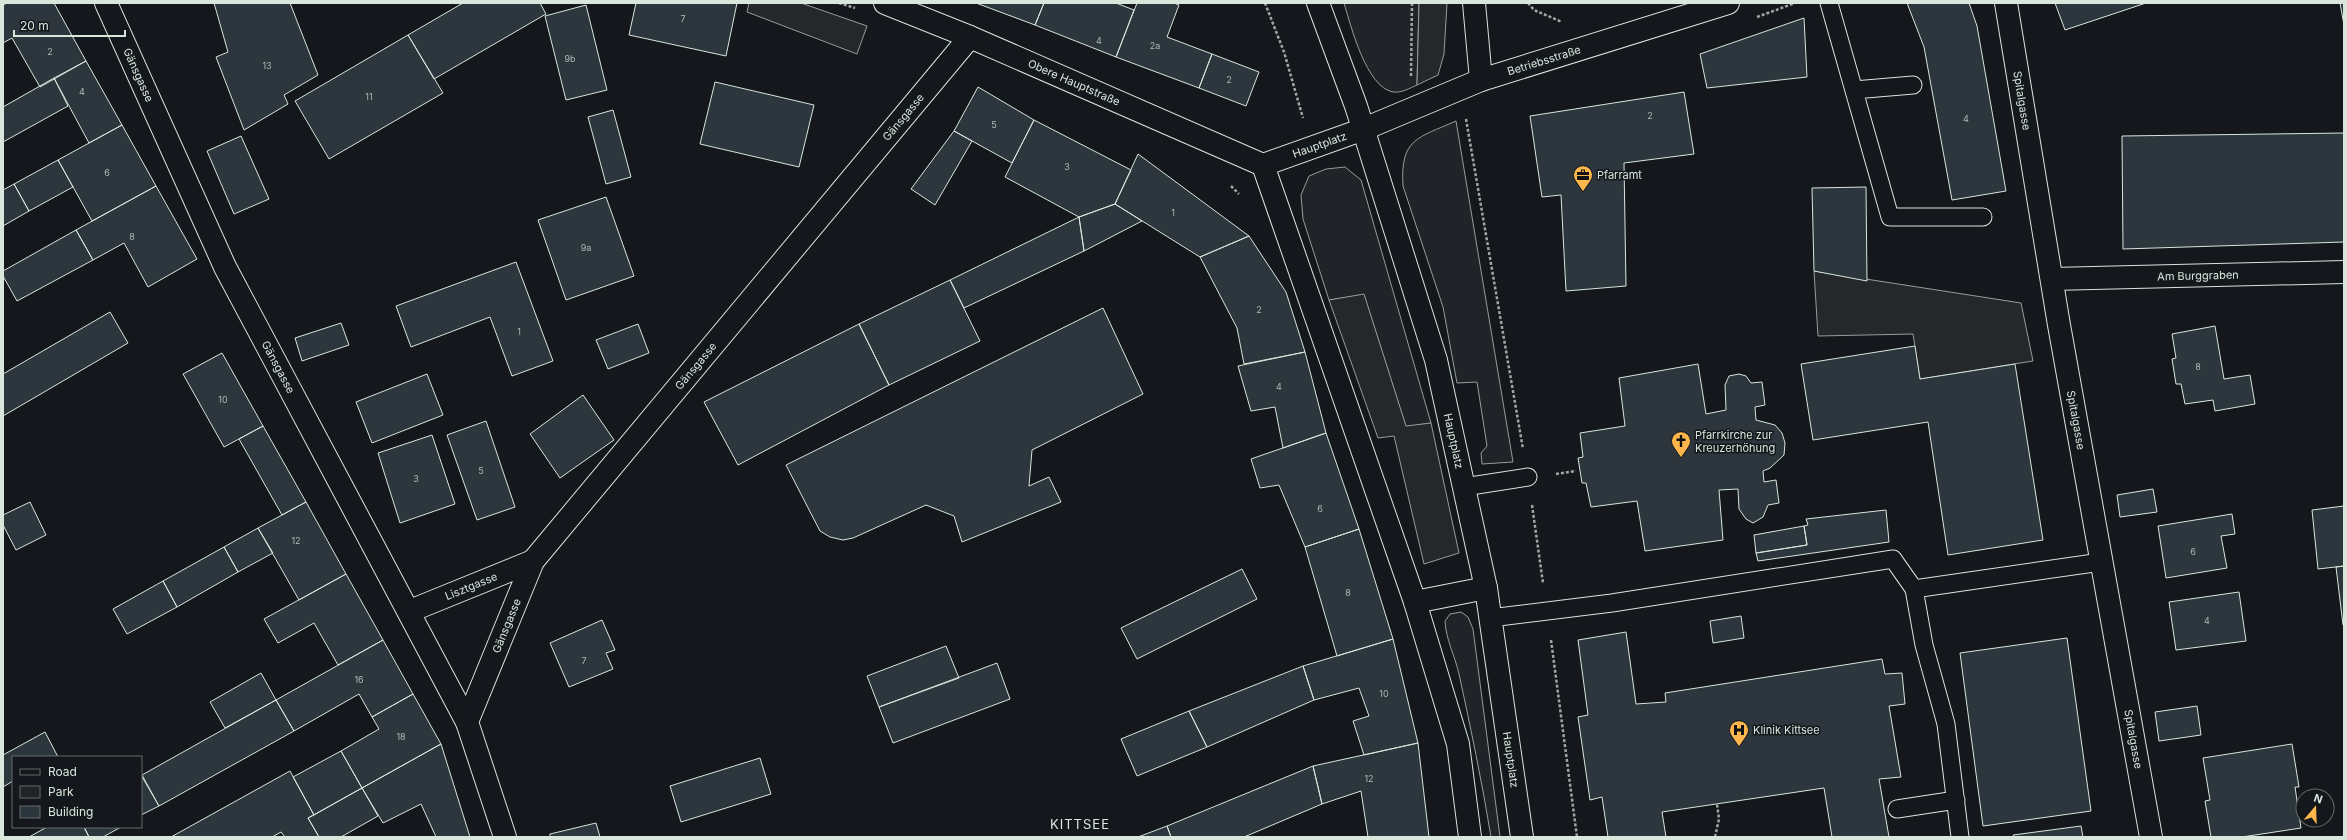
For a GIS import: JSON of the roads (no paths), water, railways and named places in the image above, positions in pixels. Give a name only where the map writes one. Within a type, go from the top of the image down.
[{"type":"street","name":"Gänsgasse","points":[[106,3],[225,267],[468,722],[505,837]]},
{"type":"street","name":"Obere Hauptstraße","points":[[885,3],[970,36],[1263,165]]},
{"type":"street","points":[[1318,3],[1364,129]]},
{"type":"street","points":[[1474,3],[1481,80]]},
{"type":"street","name":"Betriebsstraße","points":[[1364,129],[1411,108],[1481,80],[1728,3]]},
{"type":"street","name":"Spitalgasse","points":[[2006,3],[2101,562],[2151,837]]},
{"type":"street","name":"Gänsgasse","points":[[468,722],[533,561],[970,36]]},
{"type":"street","name":"Hauptplatz","points":[[1263,165],[1364,129],[1436,360],[1486,588],[1522,837]]},
{"type":"street","points":[[1263,165],[1415,602],[1458,744],[1470,837]]},
{"type":"street","name":"Am Burggraben","points":[[2052,279],[2344,272]]},
{"type":"street","name":"Lisztgasse","points":[[410,611],[533,561]]},
{"type":"street","points":[[1415,602],[1486,588]]},
{"type":"lane","points":[[1829,3],[1890,217],[1983,217]]},
{"type":"lane","points":[[1854,90],[1913,85]]},
{"type":"lane","points":[[1464,487],[1528,478]]},
{"type":"lane","points":[[1490,618],[1612,603],[1893,559],[1914,589],[1924,645],[1946,724],[1960,837]]},
{"type":"lane","points":[[1914,589],[2101,562]]},
{"type":"lane","points":[[1898,809],[1956,800]]},
{"type":"place","name":"Pfarramt","points":[[1583,192]]},
{"type":"place","name":"Pfarrkirche zur Kreuzerhöhung","points":[[1681,458]]},
{"type":"place","name":"Klinik Kittsee","points":[[1739,747]]},
{"type":"district","name":"KITTSEE","points":[[1080,824]]}]
